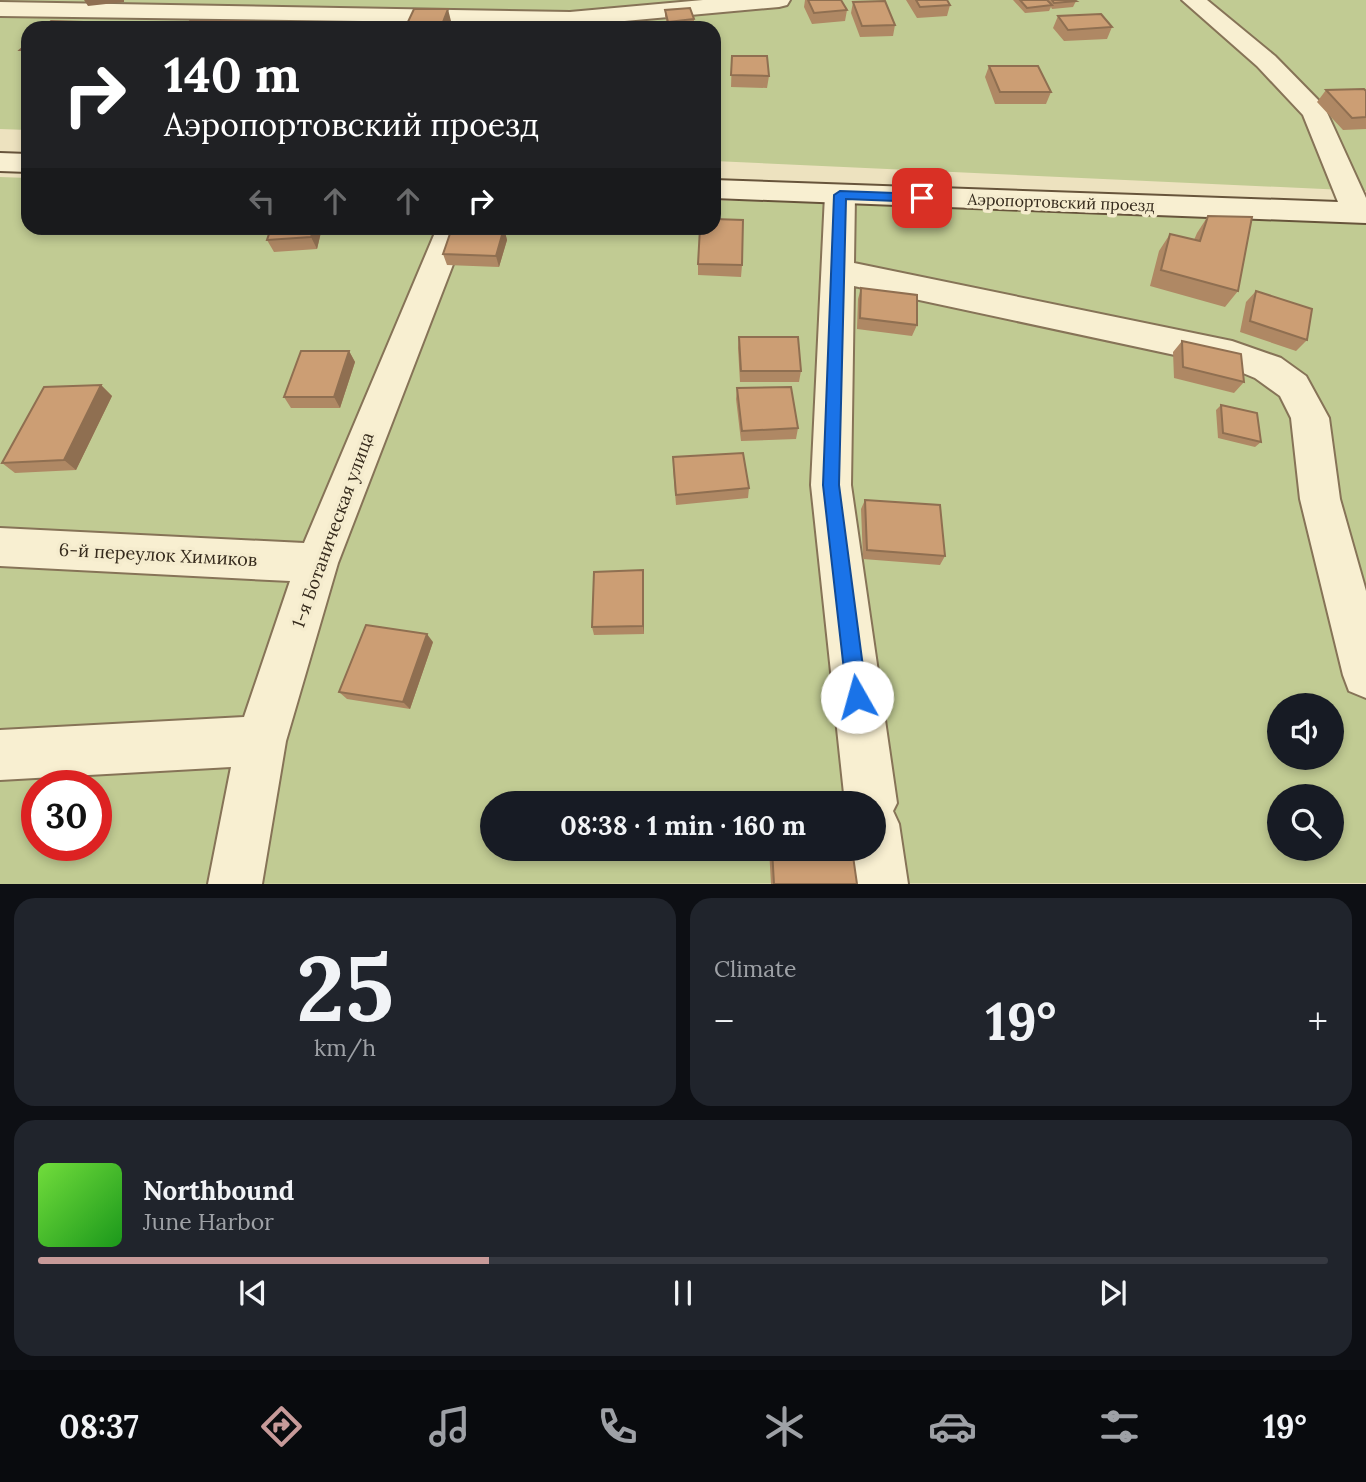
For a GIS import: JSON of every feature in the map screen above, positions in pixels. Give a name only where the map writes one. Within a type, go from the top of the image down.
[{"type":"street","points":[[587,21],[779,0]]},
{"type":"street","points":[[1172,0],[1197,3],[1266,61],[1315,112],[1362,213]]},
{"type":"street","points":[[0,9],[69,5],[504,8],[560,21]]},
{"type":"street","points":[[0,162],[21,163]]},
{"type":"street","name":"Аэропортовский проезд","points":[[721,189],[1362,213]]},
{"type":"street","points":[[840,195],[831,485],[869,791]]},
{"type":"street","name":"1-я Ботаническая улица","points":[[235,884],[261,741],[317,563],[449,235]]},
{"type":"street","points":[[837,271],[1232,354],[1268,368],[1293,386],[1310,418],[1320,499],[1366,675]]},
{"type":"street","name":"6-й переулок Химиков","points":[[0,547],[317,563]]},
{"type":"street","points":[[0,755],[261,741]]},
{"type":"street","points":[[878,861],[881,884]]},
{"type":"green space","points":[[0,0],[1366,0],[1366,191],[721,161],[721,21],[21,21],[21,130],[0,129]]},
{"type":"green space","points":[[0,177],[21,178],[21,235],[721,235],[721,200],[1366,221],[1366,883],[0,884]]},
{"type":"building","points":[[808,0],[841,0],[847,10],[814,13]]},
{"type":"building","points":[[916,0],[947,0],[950,5],[920,7]]},
{"type":"building","points":[[1020,0],[1047,0],[1052,5],[1027,8]]},
{"type":"building","points":[[1052,0],[1074,0],[1076,1],[1054,3]]},
{"type":"building","points":[[885,1],[895,25],[862,26],[853,2]]},
{"type":"building","points":[[690,8],[694,19],[668,21],[665,10]]},
{"type":"building","points":[[414,9],[448,9],[443,21],[408,21]]},
{"type":"building","points":[[1101,14],[1112,27],[1068,30],[1058,16]]},
{"type":"building","points":[[732,56],[767,56],[769,76],[731,75]]},
{"type":"building","points":[[989,66],[1038,66],[1051,92],[1000,92]]},
{"type":"building","points":[[1364,89],[1366,117],[1352,118],[1326,90]]},
{"type":"building","points":[[1208,216],[1252,217],[1238,291],[1161,270],[1170,234],[1200,241]]},
{"type":"building","points":[[721,219],[743,220],[742,265],[698,264],[700,235],[721,235]]},
{"type":"building","points":[[269,235],[312,235],[311,237],[267,240]]},
{"type":"building","points":[[450,235],[502,235],[496,256],[443,254]]},
{"type":"building","points":[[861,288],[917,295],[917,325],[860,318]]},
{"type":"building","points":[[1256,291],[1312,309],[1307,340],[1250,321]]},
{"type":"building","points":[[739,337],[798,337],[801,371],[741,371]]},
{"type":"building","points":[[1182,341],[1241,354],[1244,382],[1183,367]]},
{"type":"building","points":[[301,351],[349,351],[334,397],[284,397]]},
{"type":"building","points":[[101,385],[64,460],[2,463],[44,387]]},
{"type":"building","points":[[791,387],[798,428],[742,431],[737,388]]},
{"type":"building","points":[[1221,405],[1257,413],[1261,442],[1223,433]]},
{"type":"building","points":[[743,453],[749,488],[676,495],[673,457]]},
{"type":"building","points":[[865,500],[940,505],[945,556],[867,550]]},
{"type":"building","points":[[643,570],[643,626],[592,627],[594,572]]},
{"type":"building","points":[[366,625],[427,634],[403,702],[339,692]]},
{"type":"building","points":[[773,861],[854,861],[857,884],[774,884]]},
{"type":"route","points":[[857,697],[831,485],[840,195],[922,198]]}]
